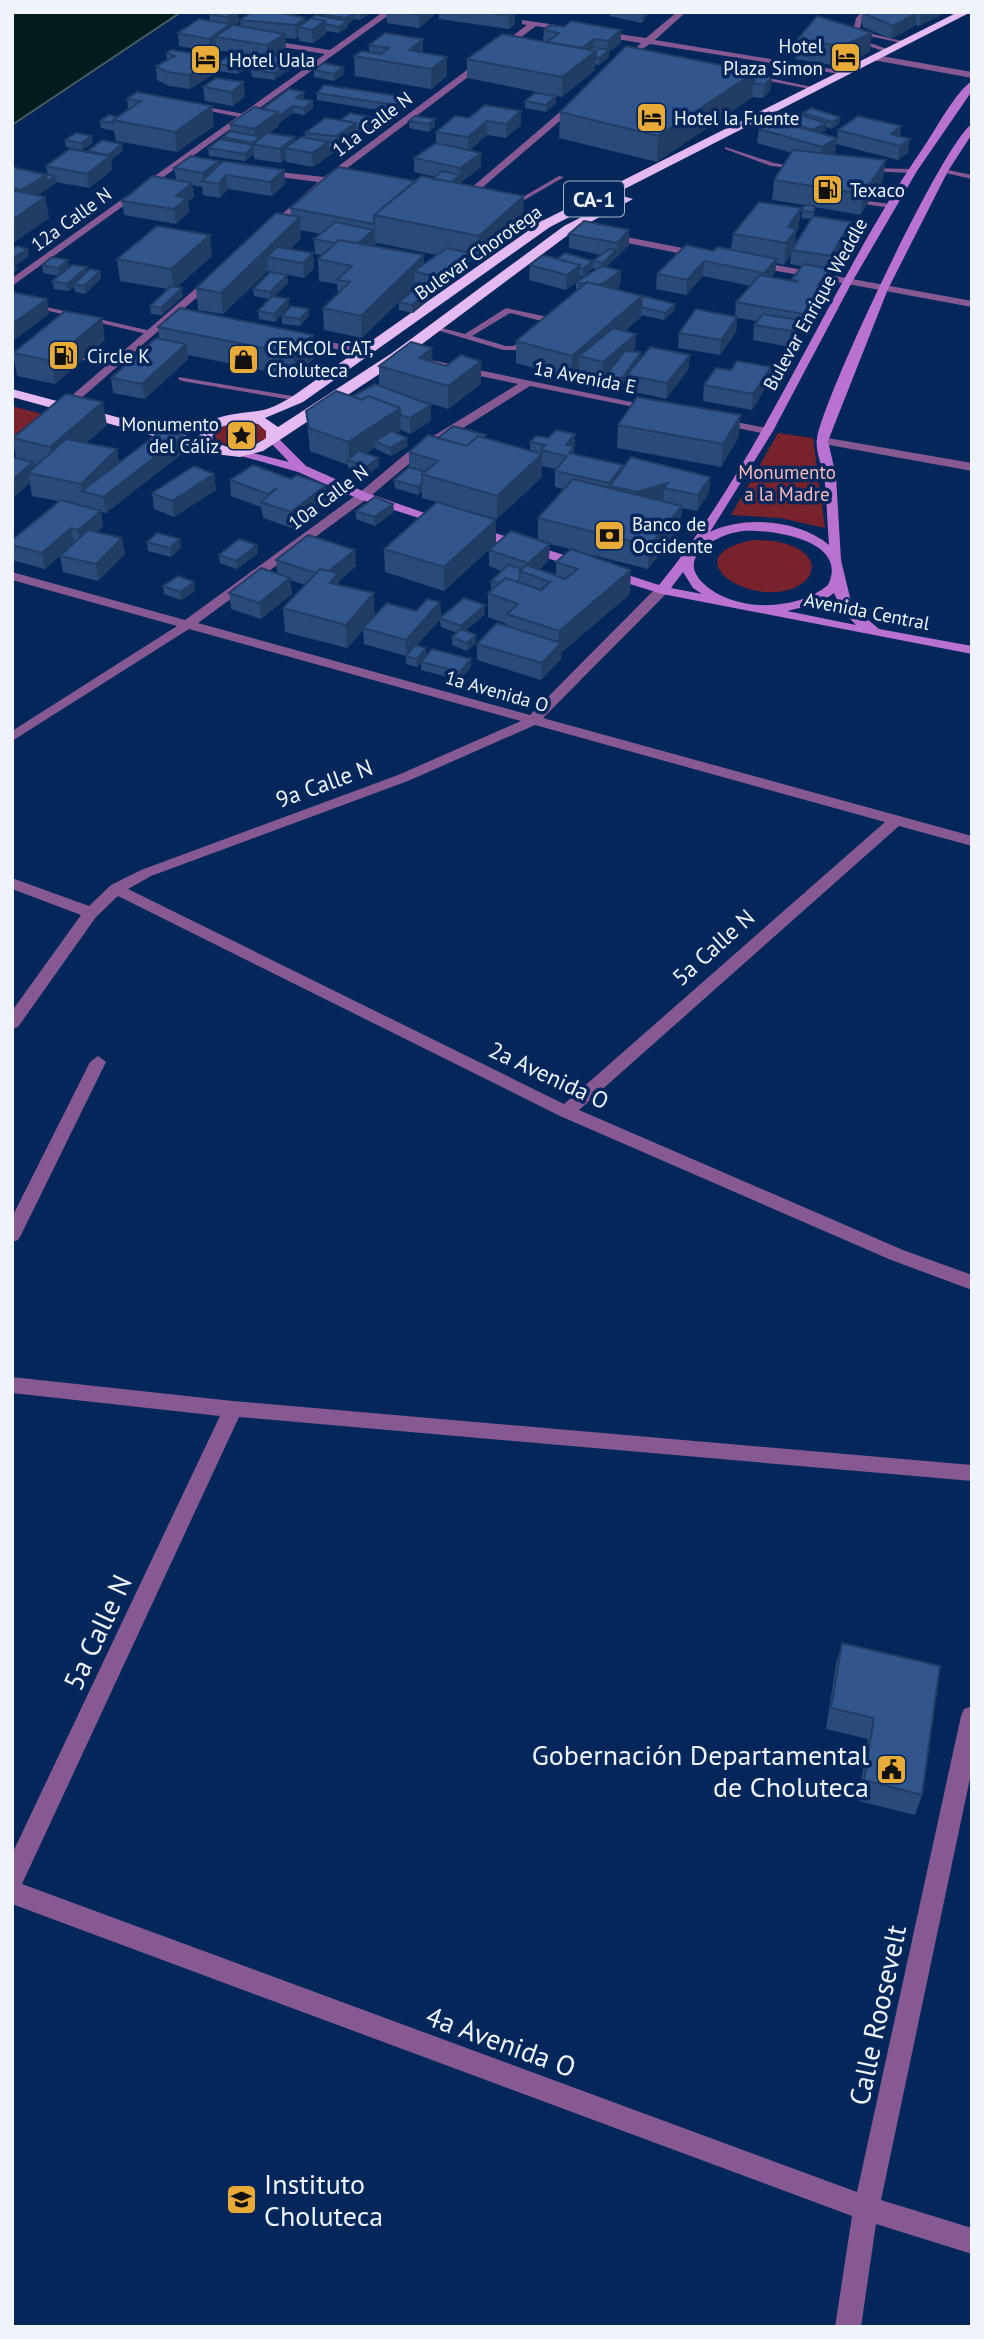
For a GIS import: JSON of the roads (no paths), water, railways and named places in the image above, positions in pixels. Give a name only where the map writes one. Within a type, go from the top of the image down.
[{"type":"highway","name":"Bulevar Chorotega","points":[[243,418],[284,407],[298,399],[546,224],[846,72],[876,58],[891,57],[904,44],[966,12]]},
{"type":"highway","name":"Bulevar Chorotega","points":[[666,179],[891,57],[972,21]]},
{"type":"highway","name":"Bulevar Chorotega","points":[[274,437],[397,356],[568,229],[642,191]]},
{"type":"highway","points":[[486,267],[510,272]]},
{"type":"highway","name":"CA-1","points":[[12,393],[233,452],[258,449],[274,437]]},
{"type":"highway","name":"CA-1","points":[[91,413],[160,426],[213,425],[243,418]]},
{"type":"highway","points":[[243,418],[270,425],[274,437]]},
{"type":"highway","points":[[213,425],[205,436],[213,447]]},
{"type":"street","name":"12a Calle N","points":[[12,283],[388,12]]},
{"type":"street","points":[[636,50],[681,12]]},
{"type":"street","points":[[511,20],[846,72]]},
{"type":"street","name":"11a Calle N","points":[[254,243],[326,180],[534,24]]},
{"type":"street","points":[[251,39],[332,53]]},
{"type":"street","points":[[891,57],[972,75]]},
{"type":"street","name":"Bulevar Enrique Weddle","points":[[688,558],[767,431],[891,206],[972,84]]},
{"type":"street","points":[[460,202],[585,95]]},
{"type":"street","points":[[878,633],[848,613],[842,604],[830,476],[822,441],[831,411],[883,289],[943,171],[971,128]]},
{"type":"street","points":[[181,162],[194,164]]},
{"type":"street","points":[[247,170],[340,183]]},
{"type":"street","points":[[447,200],[473,206]]},
{"type":"street","points":[[486,209],[546,224]]},
{"type":"street","points":[[568,229],[582,232]]},
{"type":"street","points":[[595,234],[714,257]]},
{"type":"street","points":[[741,262],[972,304]]},
{"type":"street","points":[[45,423],[223,271]]},
{"type":"street","points":[[171,316],[184,318]]},
{"type":"street","points":[[276,335],[368,352]]},
{"type":"street","name":"1a Avenida E","points":[[397,356],[663,410]]},
{"type":"street","name":"10a Calle N","points":[[12,737],[188,624],[363,496],[413,454],[527,383]]},
{"type":"street","points":[[702,418],[767,431]]},
{"type":"street","points":[[274,437],[302,469]]},
{"type":"street","points":[[822,441],[972,467]]},
{"type":"street","points":[[233,452],[302,469],[363,496],[662,590],[756,608],[781,608],[814,600],[835,585],[838,565],[824,545],[805,535],[782,529],[733,529],[712,535],[696,545]]},
{"type":"street","points":[[662,590],[688,558]]},
{"type":"street","points":[[688,558],[688,571],[696,584],[711,595],[732,604]]},
{"type":"street","name":"1a Avenida O","points":[[12,576],[894,822],[972,841]]},
{"type":"street","name":"9a Calle N","points":[[12,1023],[91,913],[116,888],[146,873],[402,778],[506,735],[532,721],[662,590]]},
{"type":"street","name":"Avenida Central","points":[[756,608],[972,650]]},
{"type":"street","name":"5a Calle N","points":[[566,1112],[894,822]]},
{"type":"street","points":[[12,883],[91,913]]},
{"type":"street","name":"2a Avenida O","points":[[116,888],[566,1112],[897,1255],[972,1283]]},
{"type":"street","points":[[14,1225],[98,1062]]},
{"type":"street","points":[[12,1385],[233,1409],[972,1473]]},
{"type":"street","name":"5a Calle N","points":[[12,1880],[233,1409]]},
{"type":"street","name":"Calle Roosevelt","points":[[848,2327],[866,2208],[972,1716]]},
{"type":"street","name":"4a Avenida O","points":[[12,1892],[866,2208],[972,2241]]},
{"type":"lane","points":[[866,12],[859,18],[858,28],[862,33],[904,44]]},
{"type":"lane","points":[[843,36],[891,57]]},
{"type":"lane","points":[[764,60],[751,76],[814,88]]},
{"type":"lane","points":[[187,106],[244,116]]},
{"type":"lane","points":[[727,148],[787,167],[809,168]]},
{"type":"lane","points":[[779,178],[787,167]]},
{"type":"lane","points":[[858,169],[912,171]]},
{"type":"lane","points":[[943,171],[972,177]]},
{"type":"lane","points":[[499,212],[561,177]]},
{"type":"lane","points":[[838,199],[891,206]]},
{"type":"lane","points":[[28,304],[151,333]]},
{"type":"lane","points":[[434,328],[466,337],[514,348],[548,322],[509,310],[466,337]]},
{"type":"lane","points":[[64,324],[75,317]]},
{"type":"lane","points":[[85,358],[115,364]]},
{"type":"lane","points":[[182,379],[298,399]]},
{"type":"place","name":"Hotel Plaza Simon","points":[[846,57]]},
{"type":"place","name":"Hotel Uala","points":[[206,60]]},
{"type":"place","name":"Hotel la Fuente","points":[[651,118]]},
{"type":"place","name":"Texaco","points":[[827,190]]},
{"type":"place","name":"Circle K","points":[[64,356]]},
{"type":"place","name":"CEMCOL CAT, Choluteca","points":[[244,359]]},
{"type":"place","name":"Monumento del Cáliz","points":[[242,435]]},
{"type":"place","name":"Banco de Occidente","points":[[609,535]]},
{"type":"place","name":"Gobernación Departamental de Choluteca","points":[[892,1770]]},
{"type":"place","name":"Instituto Choluteca","points":[[241,2199]]},
{"type":"park label","name":"Monumento a la Madre","points":[[787,483]]}]
